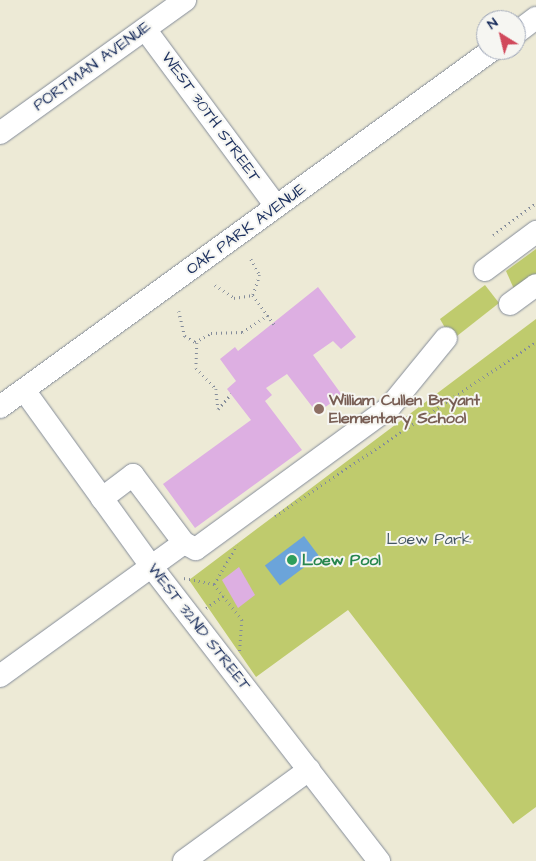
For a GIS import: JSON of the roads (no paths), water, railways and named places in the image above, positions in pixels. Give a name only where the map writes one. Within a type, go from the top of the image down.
[{"type":"street","name":"PORTMAN AVENUE","points":[[0,133],[185,0]]},
{"type":"street","name":"WEST 30TH STREET","points":[[145,29],[276,206]]},
{"type":"street","name":"OAK PARK AVENUE","points":[[0,407],[478,60]]},
{"type":"street","points":[[485,270],[536,232]]},
{"type":"street","points":[[510,304],[536,285]]},
{"type":"street","points":[[102,498],[132,476],[184,543],[196,549],[389,408],[446,338]]},
{"type":"street","name":"WEST 32ND STREET","points":[[24,390],[152,566],[379,861]]},
{"type":"street","points":[[0,676],[184,543]]},
{"type":"street","points":[[184,861],[309,770]]},
{"type":"water","name":"Loew Pool","points":[[304,536],[319,556],[280,585],[265,565]]},
{"type":"place","name":"William Cullen Bryant Elementary School","points":[[319,409]]},
{"type":"place","name":"Loew Pool","points":[[292,560]]},
{"type":"park label","name":"Loew Park","points":[[429,539]]}]
